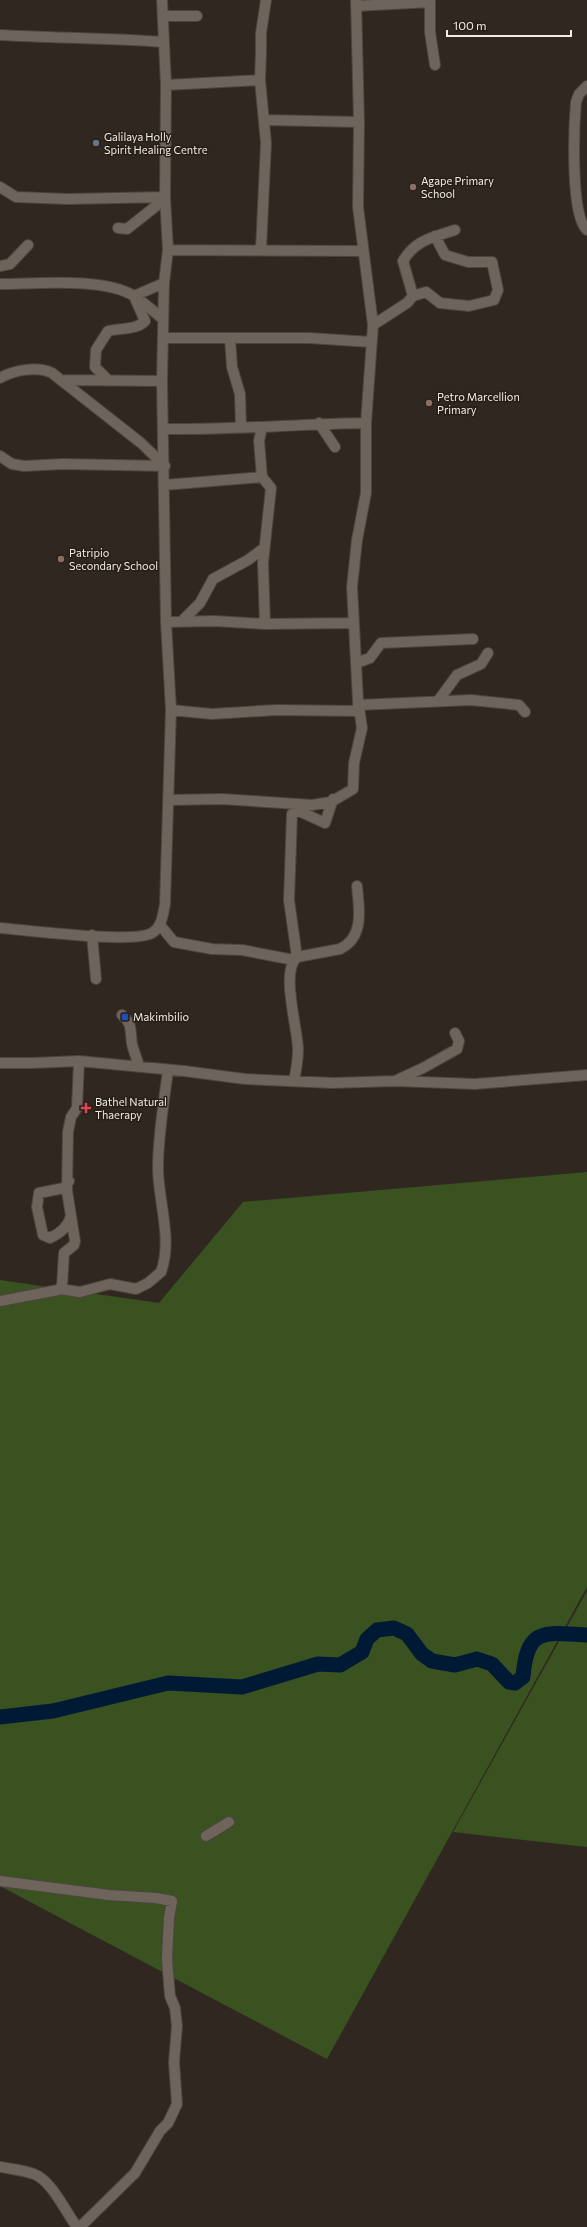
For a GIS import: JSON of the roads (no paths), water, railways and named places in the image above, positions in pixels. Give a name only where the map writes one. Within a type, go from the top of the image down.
[{"type":"street","points":[[0,928],[92,935],[140,936],[151,933],[160,925],[166,896],[170,800],[171,710],[166,622],[164,485],[165,429],[162,381],[164,283],[168,250],[163,197],[166,85],[162,0]]},
{"type":"street","points":[[260,249],[266,143],[260,80],[261,33],[266,0]]},
{"type":"street","points":[[170,800],[222,800],[312,805],[331,802],[333,799],[343,796],[353,790],[355,758],[362,736],[356,663],[353,580],[366,493],[366,422],[373,325],[358,207],[359,122],[356,3],[430,2],[430,32],[435,65]]},
{"type":"street","points":[[163,16],[197,16]]},
{"type":"street","points":[[0,35],[52,38],[112,38],[164,42]]},
{"type":"street","points":[[166,85],[260,80]]},
{"type":"street","points":[[587,86],[579,94],[576,102],[574,150],[575,178],[580,218],[587,230]]},
{"type":"street","points":[[264,120],[359,122]]},
{"type":"street","points":[[0,187],[16,197],[68,199],[163,197]]},
{"type":"street","points":[[118,228],[127,229],[156,206],[163,197]]},
{"type":"street","points":[[413,296],[404,262],[410,249],[435,236],[455,230]]},
{"type":"street","points":[[373,325],[407,303],[413,296],[426,292],[440,303],[469,306],[494,300],[498,290],[492,262],[468,262],[445,255],[435,236]]},
{"type":"street","points":[[0,266],[10,264],[28,245]]},
{"type":"street","points":[[168,250],[260,249],[363,251]]},
{"type":"street","points":[[134,296],[164,283]]},
{"type":"street","points":[[0,284],[85,284],[112,287],[134,296],[163,320]]},
{"type":"street","points":[[108,380],[95,367],[96,350],[108,331],[139,326],[145,321],[134,296]]},
{"type":"street","points":[[163,338],[326,338],[371,342]]},
{"type":"street","points":[[230,338],[232,369],[239,391],[241,428]]},
{"type":"street","points":[[0,378],[16,372],[36,370],[50,372],[141,443],[165,466]]},
{"type":"street","points":[[62,380],[162,381]]},
{"type":"street","points":[[165,429],[241,428],[319,423],[366,422]]},
{"type":"street","points":[[319,423],[335,447]]},
{"type":"street","points":[[257,427],[261,432],[259,441],[262,477],[271,488],[264,548],[263,578],[265,624]]},
{"type":"street","points":[[0,456],[7,462],[24,466],[63,464],[165,466]]},
{"type":"street","points":[[164,485],[262,477]]},
{"type":"street","points":[[181,622],[200,603],[210,583],[216,577],[248,560],[264,548]]},
{"type":"street","points":[[166,622],[265,624],[354,623]]},
{"type":"street","points":[[356,663],[370,658],[380,643],[473,639]]},
{"type":"street","points":[[438,701],[457,676],[481,664],[488,653]]},
{"type":"street","points":[[171,710],[212,714],[276,710],[359,708],[438,701],[471,700],[519,705],[525,712]]},
{"type":"street","points":[[294,1081],[298,1050],[290,972],[296,958],[289,900],[292,814],[299,811],[325,822],[333,799]]},
{"type":"street","points":[[160,925],[174,942],[212,949],[242,950],[296,958],[340,949],[352,939],[360,918],[357,886]]},
{"type":"street","points":[[92,935],[96,979]]},
{"type":"street","points":[[122,1015],[127,1018],[131,1026],[132,1044],[139,1066]]},
{"type":"street","points":[[395,1081],[423,1068],[457,1049],[459,1041],[455,1033]]},
{"type":"street","points":[[60,1289],[62,1286],[64,1253],[74,1245],[75,1241],[68,1191],[68,1132],[71,1117],[76,1113],[77,1108],[79,1061]]},
{"type":"street","points":[[0,1063],[79,1061],[139,1066],[245,1079],[333,1083],[395,1081],[475,1084],[587,1075]]},
{"type":"street","points":[[0,1301],[60,1289],[80,1292],[110,1284],[136,1289],[148,1283],[162,1272],[165,1242],[158,1169],[159,1133],[168,1070]]},
{"type":"street","points":[[69,1181],[64,1188],[39,1193],[37,1207],[43,1235],[50,1238],[56,1235],[68,1226],[71,1216]]},
{"type":"street","points":[[206,1836],[229,1822]]},
{"type":"street","points":[[0,1881],[110,1895],[156,1898],[172,1901],[169,1918],[167,1959],[170,1996],[175,2008],[177,2026],[174,2062],[177,2104],[168,2123],[160,2131],[136,2173],[80,2227]]},
{"type":"street","points":[[0,2167],[29,2172],[42,2178],[52,2189],[77,2227]]},
{"type":"waterway","points":[[0,1717],[53,1711],[168,1683],[242,1687],[318,1664],[340,1665],[362,1652],[367,1639],[377,1630],[394,1628],[407,1634],[422,1654],[432,1661],[455,1665],[477,1659],[492,1664],[509,1682],[515,1683],[523,1677],[525,1660],[529,1649],[534,1641],[541,1636],[549,1634],[587,1635]]},
{"type":"place","name":"Galilaya Holly Spirit Healing Centre","points":[[96,143]]},
{"type":"place","name":"Agape Primary School","points":[[413,187]]},
{"type":"place","name":"Petro Marcellion Primary","points":[[429,403]]},
{"type":"place","name":"Patripio Secondary School","points":[[61,559]]},
{"type":"place","name":"Makimbilio","points":[[125,1017]]},
{"type":"place","name":"Bathel Natural Thaerapy","points":[[86,1108]]}]
